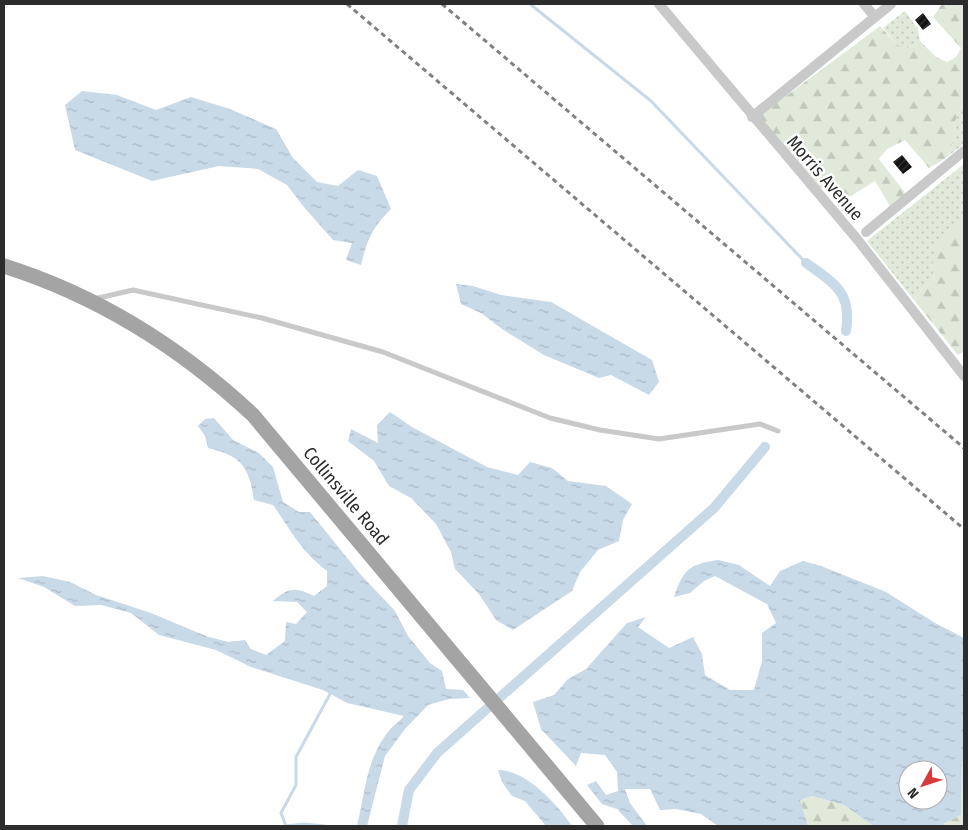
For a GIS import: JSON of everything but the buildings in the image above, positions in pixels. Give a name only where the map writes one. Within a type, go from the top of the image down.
[{"type":"main road","name":"Collinsville Road","points":[[4,266],[90,300],[135,324],[188,359],[253,415],[597,826]]},
{"type":"street","name":"Morris Avenue","points":[[659,4],[752,118],[961,364],[964,376]]},
{"type":"street","points":[[864,4],[875,17]]},
{"type":"street","points":[[752,118],[891,4]]},
{"type":"street","points":[[866,232],[964,151]]},
{"type":"lane","points":[[90,300],[133,290],[262,318],[383,352],[550,418],[600,430],[659,439],[760,424],[778,431]]},
{"type":"green space","points":[[942,4],[964,4],[964,100],[954,124],[955,134],[950,152],[943,160],[929,168],[905,140],[887,149],[879,159],[906,194],[890,206],[875,181],[851,196],[831,192],[811,184],[754,120],[880,26],[897,45],[908,48],[920,41],[936,57],[947,62],[956,57],[961,48],[933,17]]},
{"type":"green space","points":[[905,11],[918,29],[920,41],[908,48],[897,45],[883,28]]},
{"type":"green space","points":[[964,100],[964,144],[943,160],[950,152],[955,134],[954,124]]},
{"type":"green space","points":[[964,164],[964,220],[948,233],[938,245],[933,259],[934,280],[922,289],[914,300],[867,241]]},
{"type":"green space","points":[[964,220],[964,351],[958,355],[914,300],[922,289],[934,280],[933,259],[938,244],[942,238]]},
{"type":"green space","points":[[964,761],[964,826],[946,826],[943,824],[961,815],[962,762]]},
{"type":"green space","points":[[812,796],[844,805],[873,826],[808,826],[800,800]]},
{"type":"water","points":[[82,91],[117,95],[156,110],[191,97],[230,109],[276,129],[293,158],[317,182],[338,186],[358,170],[377,176],[391,209],[379,222],[371,235],[361,265],[346,260],[352,243],[333,240],[287,185],[258,169],[219,166],[152,181],[75,150],[65,105]]},
{"type":"water","points":[[456,284],[473,286],[501,295],[551,302],[652,360],[659,382],[649,395],[611,375],[599,378],[544,355],[502,329],[481,313],[461,304]]},
{"type":"water","points":[[390,412],[412,427],[487,467],[518,475],[530,462],[552,468],[568,481],[606,486],[632,504],[623,520],[619,541],[598,550],[580,572],[572,591],[513,630],[496,620],[479,594],[455,569],[451,552],[436,524],[411,498],[389,486],[374,461],[348,441],[351,429],[378,443],[377,425]]},
{"type":"water","points":[[214,418],[233,440],[259,453],[273,467],[283,502],[299,512],[310,512],[361,575],[395,611],[408,636],[430,663],[442,671],[446,689],[463,690],[470,698],[449,699],[428,705],[405,729],[385,756],[367,826],[357,826],[371,765],[381,743],[390,730],[404,716],[347,703],[323,690],[251,667],[216,650],[159,635],[131,613],[101,605],[75,606],[44,587],[18,578],[43,576],[70,582],[96,595],[151,613],[206,636],[228,642],[245,640],[251,649],[266,655],[285,641],[286,622],[296,624],[307,612],[297,602],[273,601],[283,593],[292,590],[302,591],[314,596],[327,586],[327,571],[302,547],[273,505],[254,500],[249,479],[242,464],[228,455],[208,448],[205,436],[198,426],[205,419]]},
{"type":"water","points":[[718,560],[739,565],[770,586],[780,571],[803,561],[821,566],[886,592],[935,623],[964,638],[964,761],[962,762],[961,815],[943,824],[946,826],[873,826],[844,805],[812,796],[800,800],[808,826],[718,826],[701,814],[676,809],[660,810],[650,789],[625,789],[630,803],[647,826],[633,826],[617,809],[602,804],[587,785],[596,781],[606,795],[618,791],[617,772],[605,755],[581,753],[576,766],[541,729],[533,702],[554,695],[568,679],[586,669],[627,623],[646,617],[638,627],[669,648],[693,637],[702,654],[705,675],[730,690],[754,690],[762,661],[762,633],[776,623],[767,604],[715,576],[704,581],[690,593],[674,597],[684,574],[700,564]]},
{"type":"water","points":[[498,770],[509,772],[530,782],[558,808],[572,826],[546,826],[525,801],[512,796],[502,782]]},
{"type":"waterway","points":[[530,4],[651,101],[806,263]]},
{"type":"waterway","points":[[806,263],[833,283],[844,298],[847,318],[846,331]]},
{"type":"waterway","points":[[402,826],[409,790],[437,753],[714,508],[765,447]]},
{"type":"waterway","points":[[286,826],[281,813],[296,785],[296,757],[330,694]]},
{"type":"waterway","points":[[286,826],[304,824],[325,826]]},
{"type":"railway","points":[[347,4],[964,529]]},
{"type":"railway","points":[[442,4],[964,448]]}]
